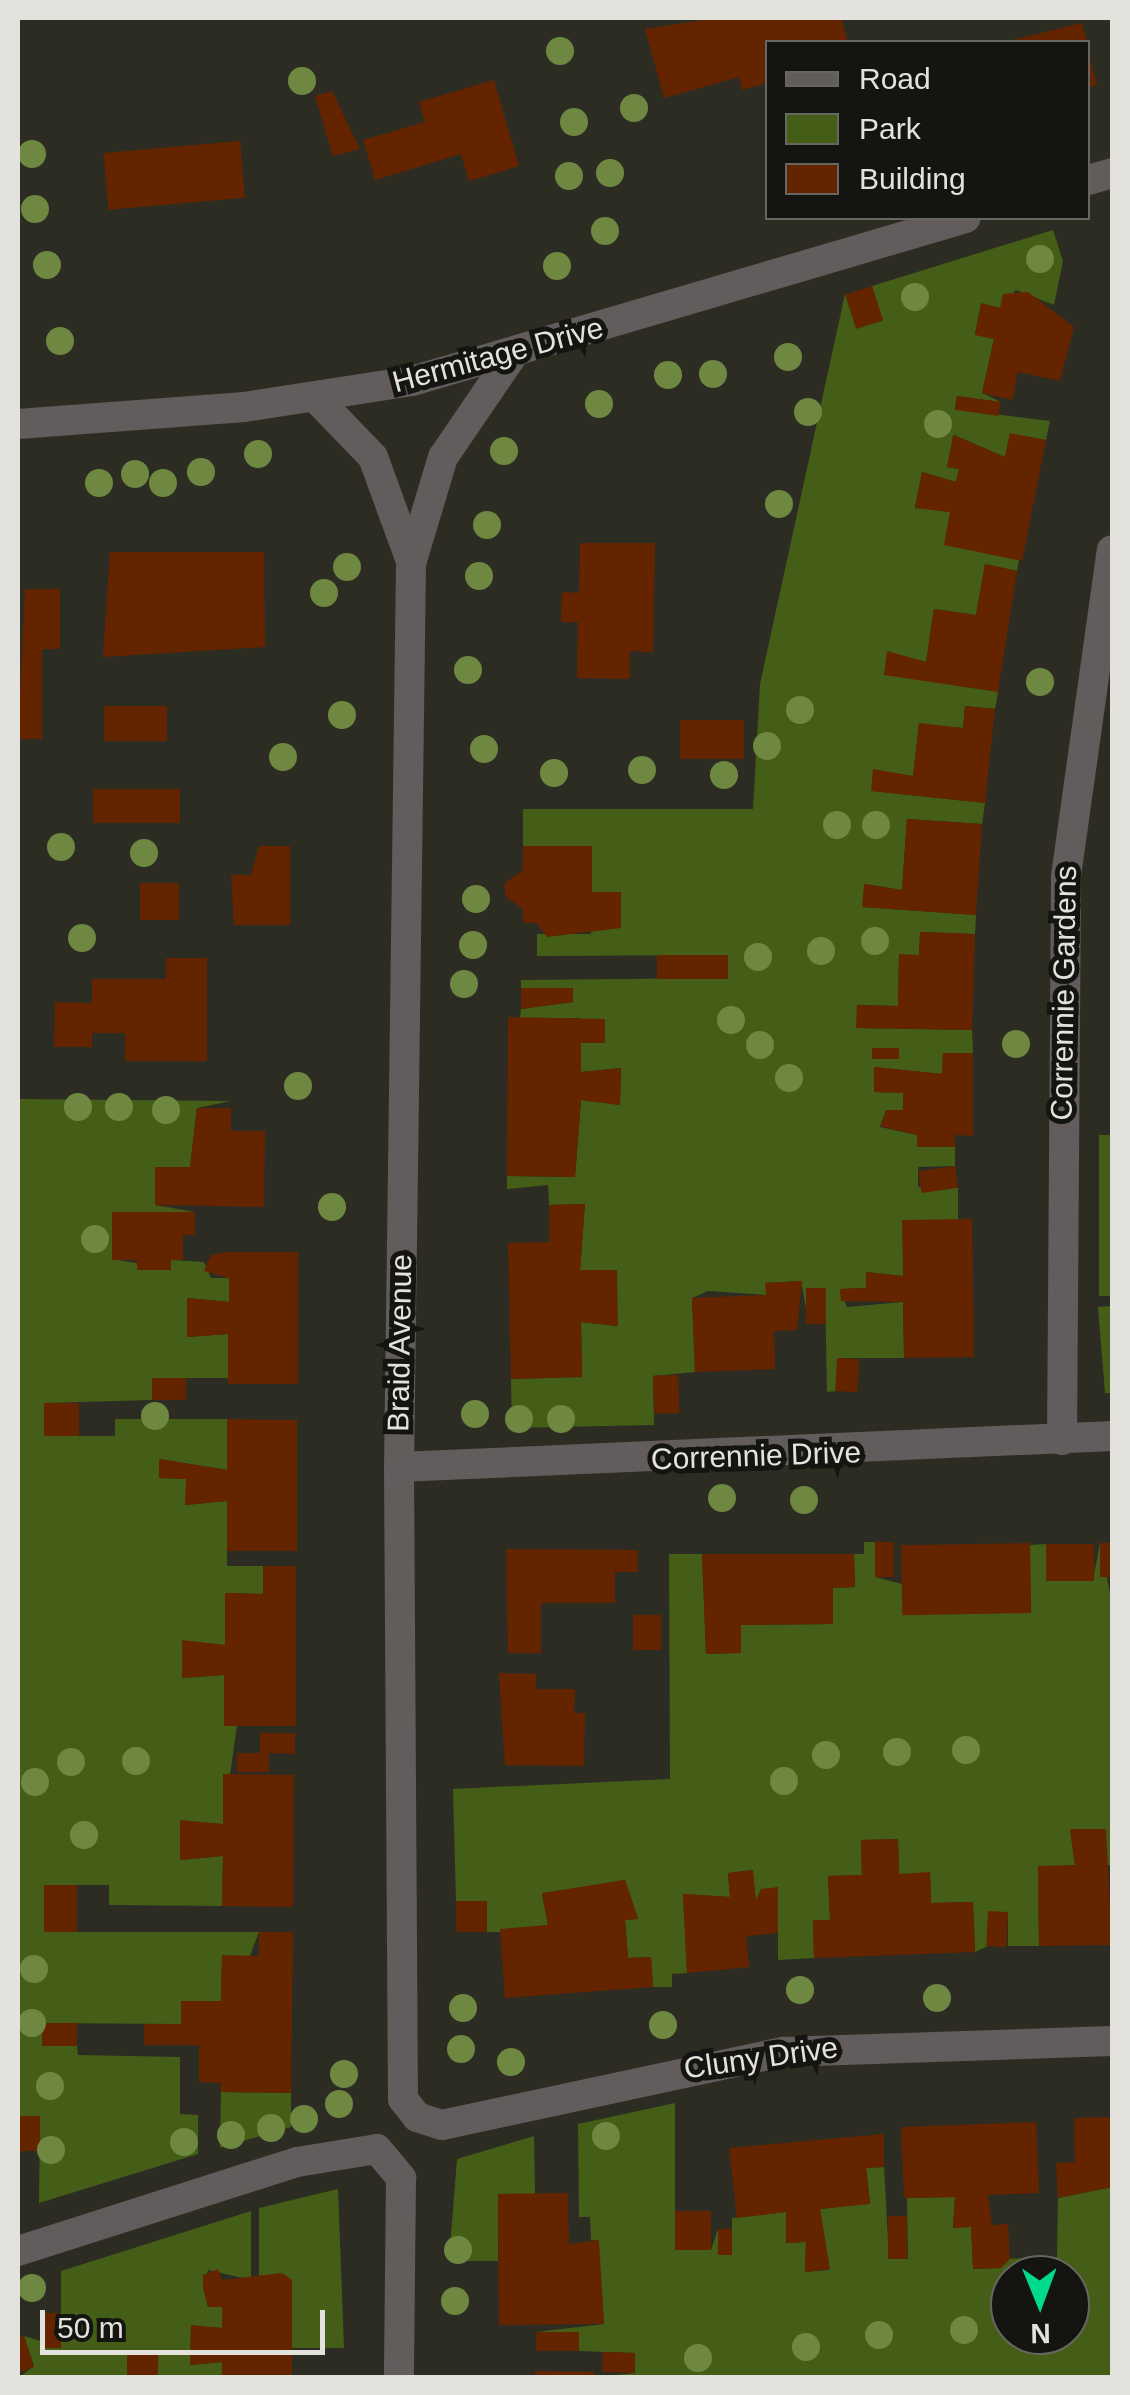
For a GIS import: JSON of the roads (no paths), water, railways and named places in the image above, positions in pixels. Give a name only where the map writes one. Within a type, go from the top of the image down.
[{"type":"street","name":"Hermitage Drive","points":[[18,424],[316,398],[512,356],[959,220]]},
{"type":"street","name":"Braid Avenue","points":[[417,2118],[401,2087],[399,1467],[410,564],[443,458],[512,356]]},
{"type":"street","name":"Braid Avenue","points":[[316,398],[380,469],[410,564]]},
{"type":"street","name":"Corrennie Gardens","points":[[1062,1440],[1065,894],[1083,710],[1112,550]]},
{"type":"street","name":"Corrennie Drive","points":[[399,1467],[1112,1436]]},
{"type":"street","name":"Cluny Drive","points":[[417,2118],[455,2123],[798,2050],[1112,2041]]},
{"type":"street","points":[[18,2251],[297,2162],[363,2146],[389,2157],[401,2178],[399,2378]]}]
